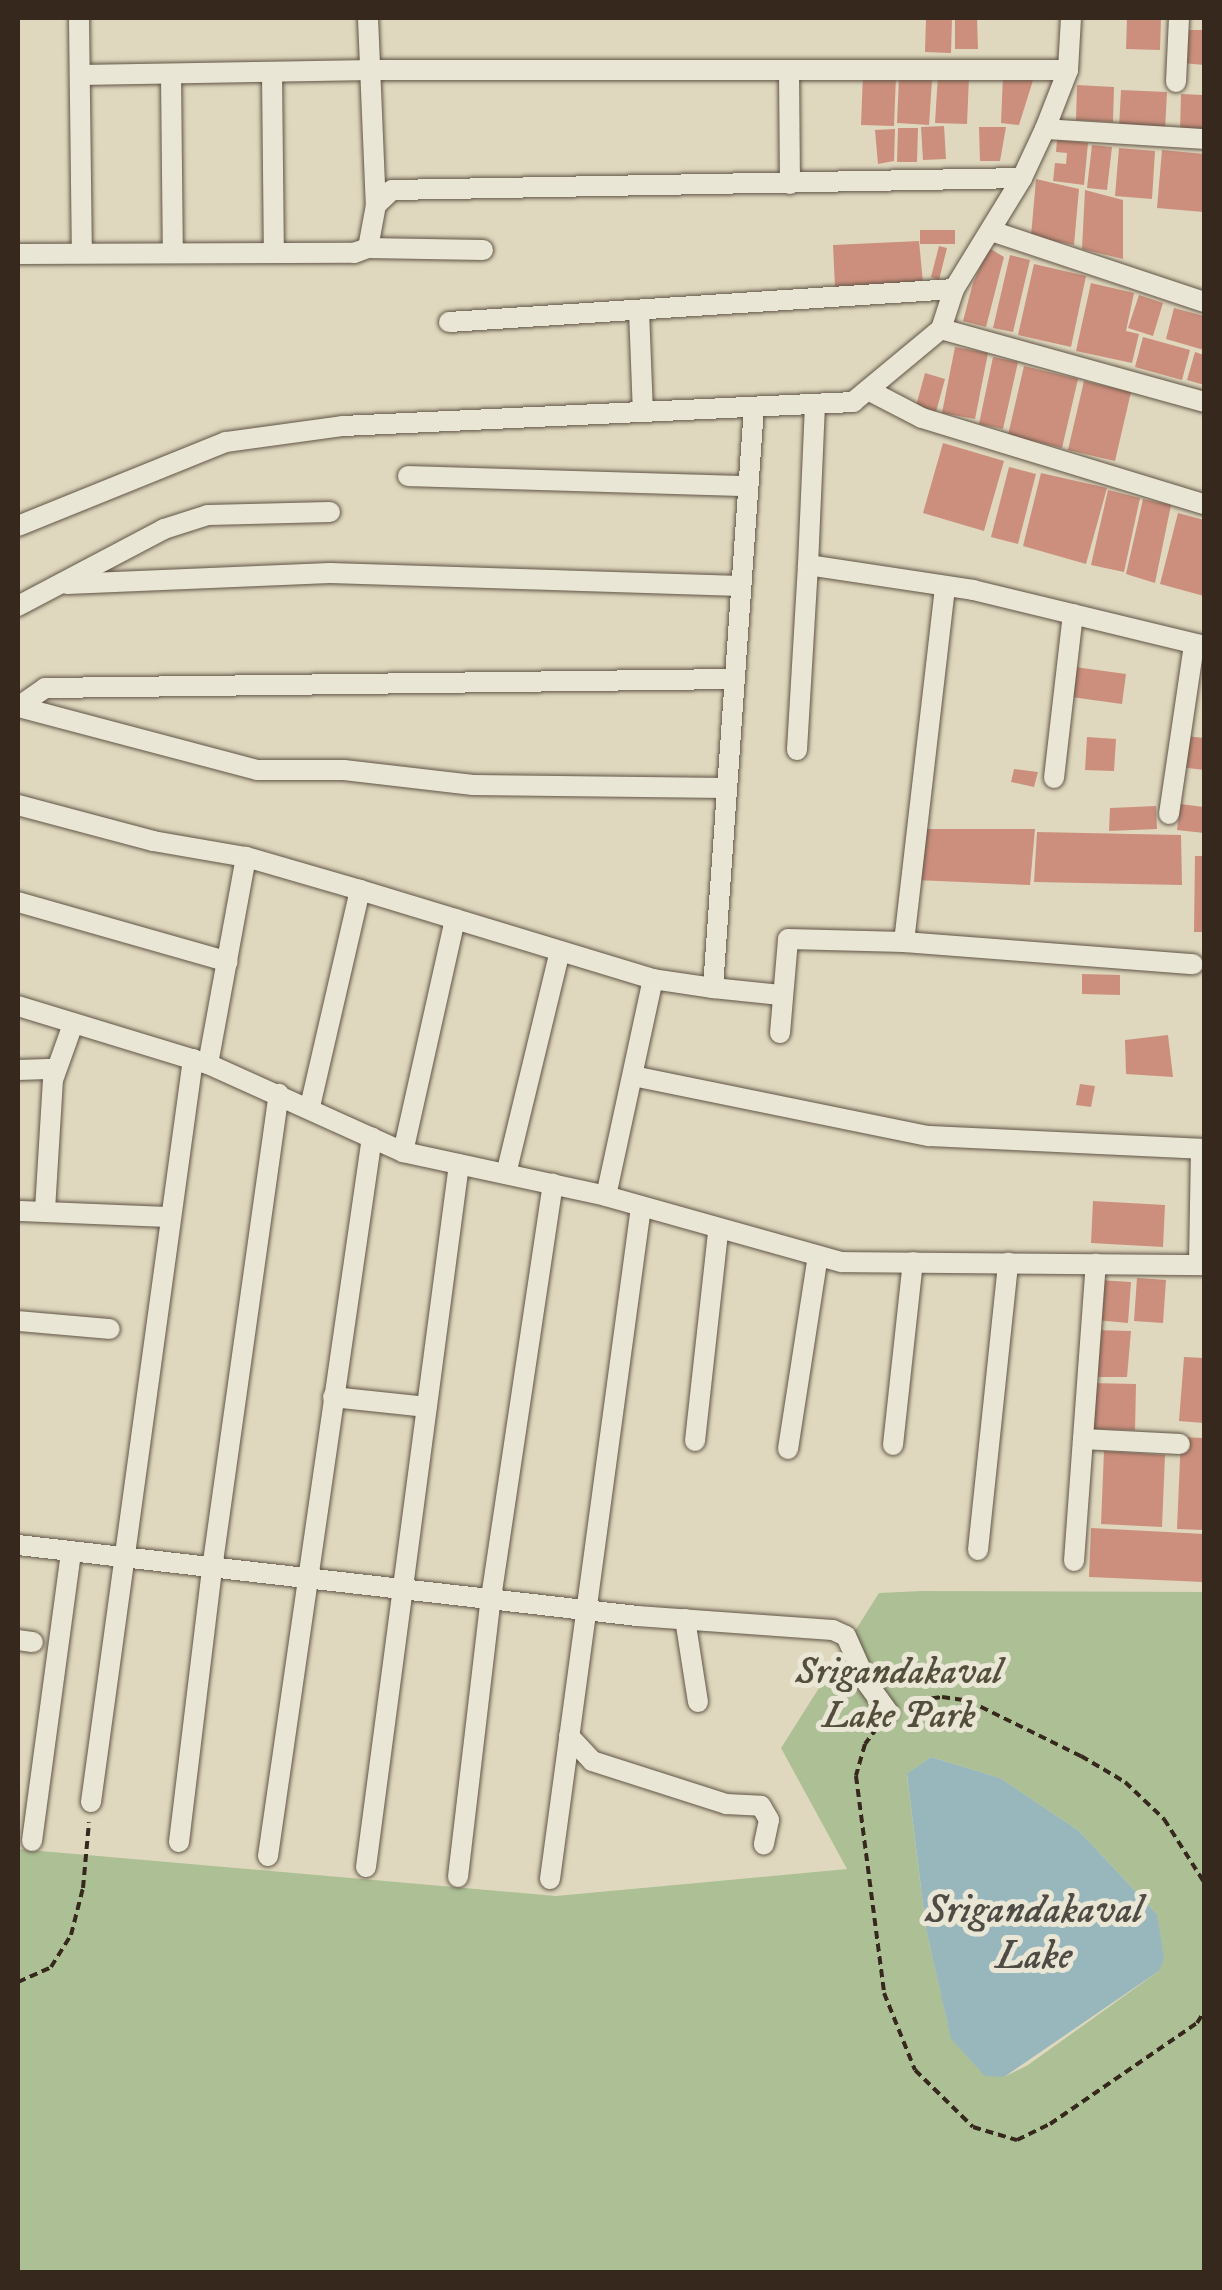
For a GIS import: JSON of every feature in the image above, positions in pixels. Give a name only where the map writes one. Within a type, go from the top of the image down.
[{"type":"street","points":[[79,18],[82,254]]},
{"type":"street","points":[[368,18],[376,205],[368,248]]},
{"type":"street","points":[[18,526],[226,442],[343,426],[853,402],[941,329],[954,289],[1022,178],[1045,128],[1068,70],[1071,18]]},
{"type":"street","points":[[1176,82],[1178,18]]},
{"type":"street","points":[[80,75],[372,70],[1068,70]]},
{"type":"street","points":[[789,70],[790,184]]},
{"type":"street","points":[[272,72],[274,253]]},
{"type":"street","points":[[171,75],[173,254]]},
{"type":"street","points":[[1045,128],[1204,139]]},
{"type":"street","points":[[376,205],[392,190],[429,188],[1022,178]]},
{"type":"street","points":[[991,231],[1204,302]]},
{"type":"street","points":[[18,254],[483,250]]},
{"type":"street","points":[[449,322],[954,289]]},
{"type":"street","points":[[640,310],[643,412]]},
{"type":"street","points":[[941,329],[1204,402]]},
{"type":"street","points":[[868,390],[922,418],[1204,504]]},
{"type":"street","points":[[796,750],[815,404]]},
{"type":"street","points":[[713,988],[754,407]]},
{"type":"street","points":[[408,476],[748,486]]},
{"type":"street","points":[[18,606],[164,530],[208,515],[330,512]]},
{"type":"street","points":[[808,564],[945,586],[1199,645],[1169,814]]},
{"type":"street","points":[[66,584],[330,573],[741,586]]},
{"type":"street","points":[[904,942],[945,586]]},
{"type":"street","points":[[1054,778],[1072,614]]},
{"type":"street","points":[[18,707],[45,688],[734,680]]},
{"type":"street","points":[[18,707],[257,770],[344,770],[473,785],[726,788]]},
{"type":"street","points":[[18,804],[153,841],[246,857],[652,980],[777,995]]},
{"type":"street","points":[[91,1802],[170,1218],[200,1062],[228,962],[246,857]]},
{"type":"street","points":[[310,1107],[360,890]]},
{"type":"street","points":[[18,902],[228,962]]},
{"type":"street","points":[[403,1152],[455,919]]},
{"type":"street","points":[[780,1033],[777,995],[788,938],[904,942],[1194,964]]},
{"type":"street","points":[[506,1174],[560,951]]},
{"type":"street","points":[[606,1196],[652,980]]},
{"type":"street","points":[[18,1006],[200,1062],[310,1107],[403,1152],[606,1196],[841,1262],[1202,1265],[1200,1149],[928,1136],[633,1076]]},
{"type":"street","points":[[45,1210],[55,1070],[73,1024]]},
{"type":"street","points":[[18,1070],[55,1070]]},
{"type":"street","points":[[180,1842],[212,1569],[280,1094]]},
{"type":"street","points":[[268,1856],[372,1138]]},
{"type":"street","points":[[366,1867],[458,1164]]},
{"type":"street","points":[[458,1877],[490,1598],[553,1184]]},
{"type":"street","points":[[550,1879],[641,1207]]},
{"type":"street","points":[[18,1211],[170,1218]]},
{"type":"street","points":[[695,1441],[718,1230]]},
{"type":"street","points":[[788,1450],[818,1256]]},
{"type":"street","points":[[893,1445],[913,1262]]},
{"type":"street","points":[[978,1550],[1008,1263]]},
{"type":"street","points":[[1074,1560],[1096,1264]]},
{"type":"street","points":[[18,1321],[110,1329]]},
{"type":"street","points":[[333,1397],[426,1407]]},
{"type":"street","points":[[1083,1439],[1180,1444]]},
{"type":"street","points":[[18,1545],[586,1610],[833,1630],[846,1636],[867,1684],[888,1712]]},
{"type":"street","points":[[32,1842],[71,1552]]},
{"type":"street","points":[[685,1620],[698,1702]]},
{"type":"street","points":[[570,1736],[592,1761],[726,1804],[761,1806],[769,1820],[764,1844]]},
{"type":"path","points":[[1204,1882],[1164,1820],[1125,1782],[969,1701],[916,1699],[888,1712],[865,1744],[856,1776],[884,1993],[915,2070],[973,2127],[1016,2140],[1050,2124],[1197,2023],[1204,2012]]},
{"type":"path","points":[[18,1982],[51,1967],[71,1934],[83,1888],[91,1802]]},
{"type":"green space","name":"Srigandakaval Lake Park","points":[[1204,1592],[1204,2272],[18,2272],[18,1849],[556,1896],[847,1869],[781,1748],[879,1593]],"holes":[[[931,1757],[1000,1778],[1079,1831],[1157,1914],[1159,1971],[1028,2065],[1004,2077],[951,2038],[926,1929],[907,1775]]]},
{"type":"water","name":"Srigandakaval Lake","points":[[931,1757],[1000,1778],[1079,1831],[1157,1914],[1164,1959],[1159,1971],[1004,2077],[985,2076],[951,2039],[926,1929],[907,1774]]},
{"type":"building","points":[[926,18],[952,18],[951,53],[925,52]]},
{"type":"building","points":[[955,18],[977,18],[978,49],[955,49]]},
{"type":"building","points":[[1127,18],[1161,18],[1160,50],[1126,49]]},
{"type":"building","points":[[1184,30],[1204,30],[1204,65],[1183,63]]},
{"type":"building","points":[[863,75],[896,76],[894,126],[861,125]]},
{"type":"building","points":[[938,75],[969,77],[967,124],[935,123]]},
{"type":"building","points":[[1003,76],[1034,77],[1019,125],[1001,123]]},
{"type":"building","points":[[899,78],[932,80],[929,125],[897,123]]},
{"type":"building","points":[[1077,85],[1114,87],[1113,122],[1076,120]]},
{"type":"building","points":[[1121,90],[1167,92],[1165,130],[1119,128]]},
{"type":"building","points":[[1181,94],[1204,95],[1204,133],[1180,132]]},
{"type":"building","points":[[944,126],[946,159],[923,160],[921,127]]},
{"type":"building","points":[[979,127],[1006,127],[1000,161],[980,161]]},
{"type":"building","points":[[898,128],[918,128],[917,162],[897,162]]},
{"type":"building","points":[[895,129],[894,161],[878,164],[875,130]]},
{"type":"building","points":[[1057,140],[1088,143],[1084,185],[1053,181],[1055,163],[1066,164],[1067,153],[1056,152]]},
{"type":"building","points":[[1092,145],[1112,147],[1107,190],[1087,188]]},
{"type":"building","points":[[1119,148],[1155,151],[1152,199],[1115,196]]},
{"type":"building","points":[[1162,150],[1204,154],[1204,212],[1157,208]]},
{"type":"building","points":[[1036,179],[1079,189],[1074,245],[1031,236]]},
{"type":"building","points":[[1085,190],[1123,200],[1123,259],[1082,249]]},
{"type":"building","points":[[920,230],[955,230],[955,244],[920,244]]},
{"type":"building","points":[[919,241],[923,283],[835,287],[833,245]]},
{"type":"building","points":[[939,246],[947,248],[939,280],[931,277]]},
{"type":"building","points":[[989,248],[1004,257],[986,327],[963,321],[973,283]]},
{"type":"building","points":[[1010,255],[1030,260],[1013,332],[993,328]]},
{"type":"building","points":[[1034,264],[1086,276],[1071,347],[1018,335]]},
{"type":"building","points":[[1091,283],[1134,293],[1126,331],[1139,334],[1132,363],[1076,351]]},
{"type":"building","points":[[1139,295],[1163,303],[1153,336],[1128,328]]},
{"type":"building","points":[[1174,308],[1204,316],[1204,350],[1166,339]]},
{"type":"building","points":[[1143,337],[1190,350],[1182,380],[1135,367]]},
{"type":"building","points":[[955,347],[988,353],[975,419],[942,413]]},
{"type":"building","points":[[1195,352],[1204,355],[1204,385],[1187,380]]},
{"type":"building","points":[[993,357],[1018,362],[1003,429],[979,424]]},
{"type":"building","points":[[1024,366],[1078,379],[1062,448],[1008,435]]},
{"type":"building","points":[[925,373],[945,379],[936,412],[916,406]]},
{"type":"building","points":[[1084,381],[1131,392],[1115,461],[1068,450]]},
{"type":"building","points":[[943,443],[1004,461],[984,531],[923,513]]},
{"type":"building","points":[[1009,467],[1036,474],[1018,544],[991,537]]},
{"type":"building","points":[[1041,473],[1107,488],[1086,564],[1023,546]]},
{"type":"building","points":[[1108,490],[1140,498],[1124,572],[1091,565]]},
{"type":"building","points":[[1143,499],[1171,505],[1155,583],[1126,574]]},
{"type":"building","points":[[1178,513],[1204,520],[1204,596],[1160,584]]},
{"type":"building","points":[[1075,667],[1126,674],[1122,704],[1071,697]]},
{"type":"building","points":[[1186,736],[1204,738],[1204,770],[1180,767]]},
{"type":"building","points":[[1087,737],[1116,739],[1114,771],[1085,770]]},
{"type":"building","points":[[1014,769],[1038,772],[1034,787],[1011,782]]},
{"type":"building","points":[[1180,804],[1204,807],[1204,833],[1177,830]]},
{"type":"building","points":[[1156,806],[1157,829],[1109,831],[1110,808]]},
{"type":"building","points":[[921,829],[1035,829],[1030,885],[916,880]]},
{"type":"building","points":[[1037,832],[1181,835],[1182,885],[1034,882]]},
{"type":"building","points":[[1195,856],[1204,856],[1204,932],[1194,932]]},
{"type":"building","points":[[1082,974],[1120,975],[1120,995],[1082,994]]},
{"type":"building","points":[[1168,1035],[1173,1077],[1126,1074],[1125,1040]]},
{"type":"building","points":[[1080,1084],[1095,1086],[1091,1107],[1076,1105]]},
{"type":"building","points":[[1093,1201],[1165,1205],[1163,1247],[1091,1243]]},
{"type":"building","points":[[1137,1278],[1166,1280],[1163,1323],[1134,1321]]},
{"type":"building","points":[[1099,1280],[1131,1282],[1128,1323],[1096,1320]]},
{"type":"building","points":[[1094,1330],[1131,1331],[1127,1377],[1094,1377]]},
{"type":"building","points":[[1184,1357],[1204,1358],[1204,1423],[1179,1421]]},
{"type":"building","points":[[1090,1383],[1136,1384],[1135,1430],[1089,1429]]},
{"type":"building","points":[[1181,1437],[1204,1438],[1204,1530],[1177,1529]]},
{"type":"building","points":[[1104,1451],[1165,1455],[1162,1527],[1101,1524]]},
{"type":"building","points":[[1091,1528],[1204,1534],[1204,1582],[1089,1577]]}]
